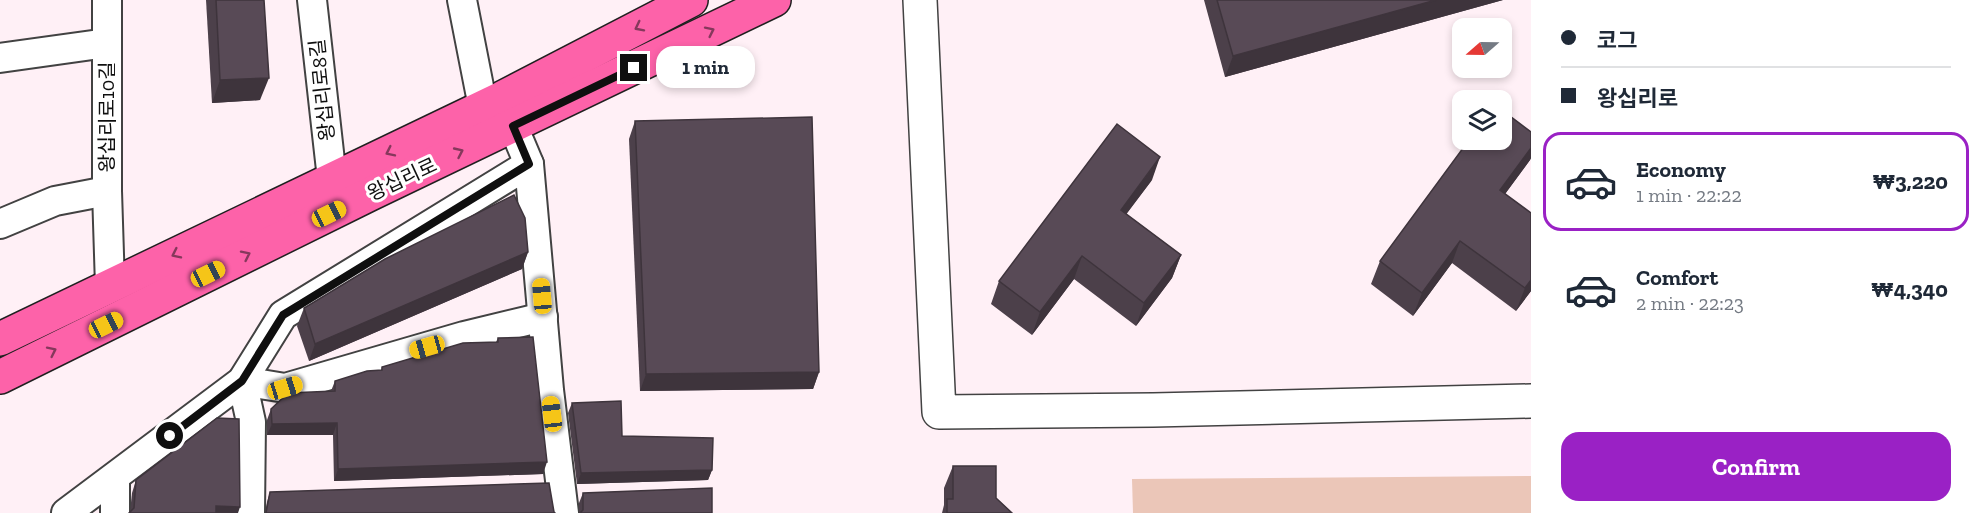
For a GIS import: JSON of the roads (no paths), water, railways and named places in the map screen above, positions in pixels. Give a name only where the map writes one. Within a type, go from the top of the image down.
[{"type":"main road","name":"왕십리로","points":[[0,339],[483,107],[691,0]]},
{"type":"main road","name":"왕십리로","points":[[0,377],[370,194],[774,0]]},
{"type":"street","name":"왕십리로10길","points":[[107,0],[107,191],[110,286]]},
{"type":"street","name":"왕십리로8길","points":[[312,0],[332,179]]},
{"type":"street","points":[[462,0],[483,107]]},
{"type":"street","points":[[920,0],[939,412],[1153,410],[1531,401]]},
{"type":"street","name":"왕십리로10길","points":[[0,58],[107,43]]},
{"type":"street","points":[[513,126],[529,164],[564,513]]},
{"type":"street","points":[[66,513],[242,381],[283,315],[529,164]]},
{"type":"street","name":"왕십리로10길","points":[[0,224],[55,201],[107,191]]},
{"type":"street","points":[[242,381],[285,388],[464,336],[543,317]]},
{"type":"street","points":[[242,381],[251,422],[250,513]]},
{"type":"street","points":[[115,478],[115,513]]}]
